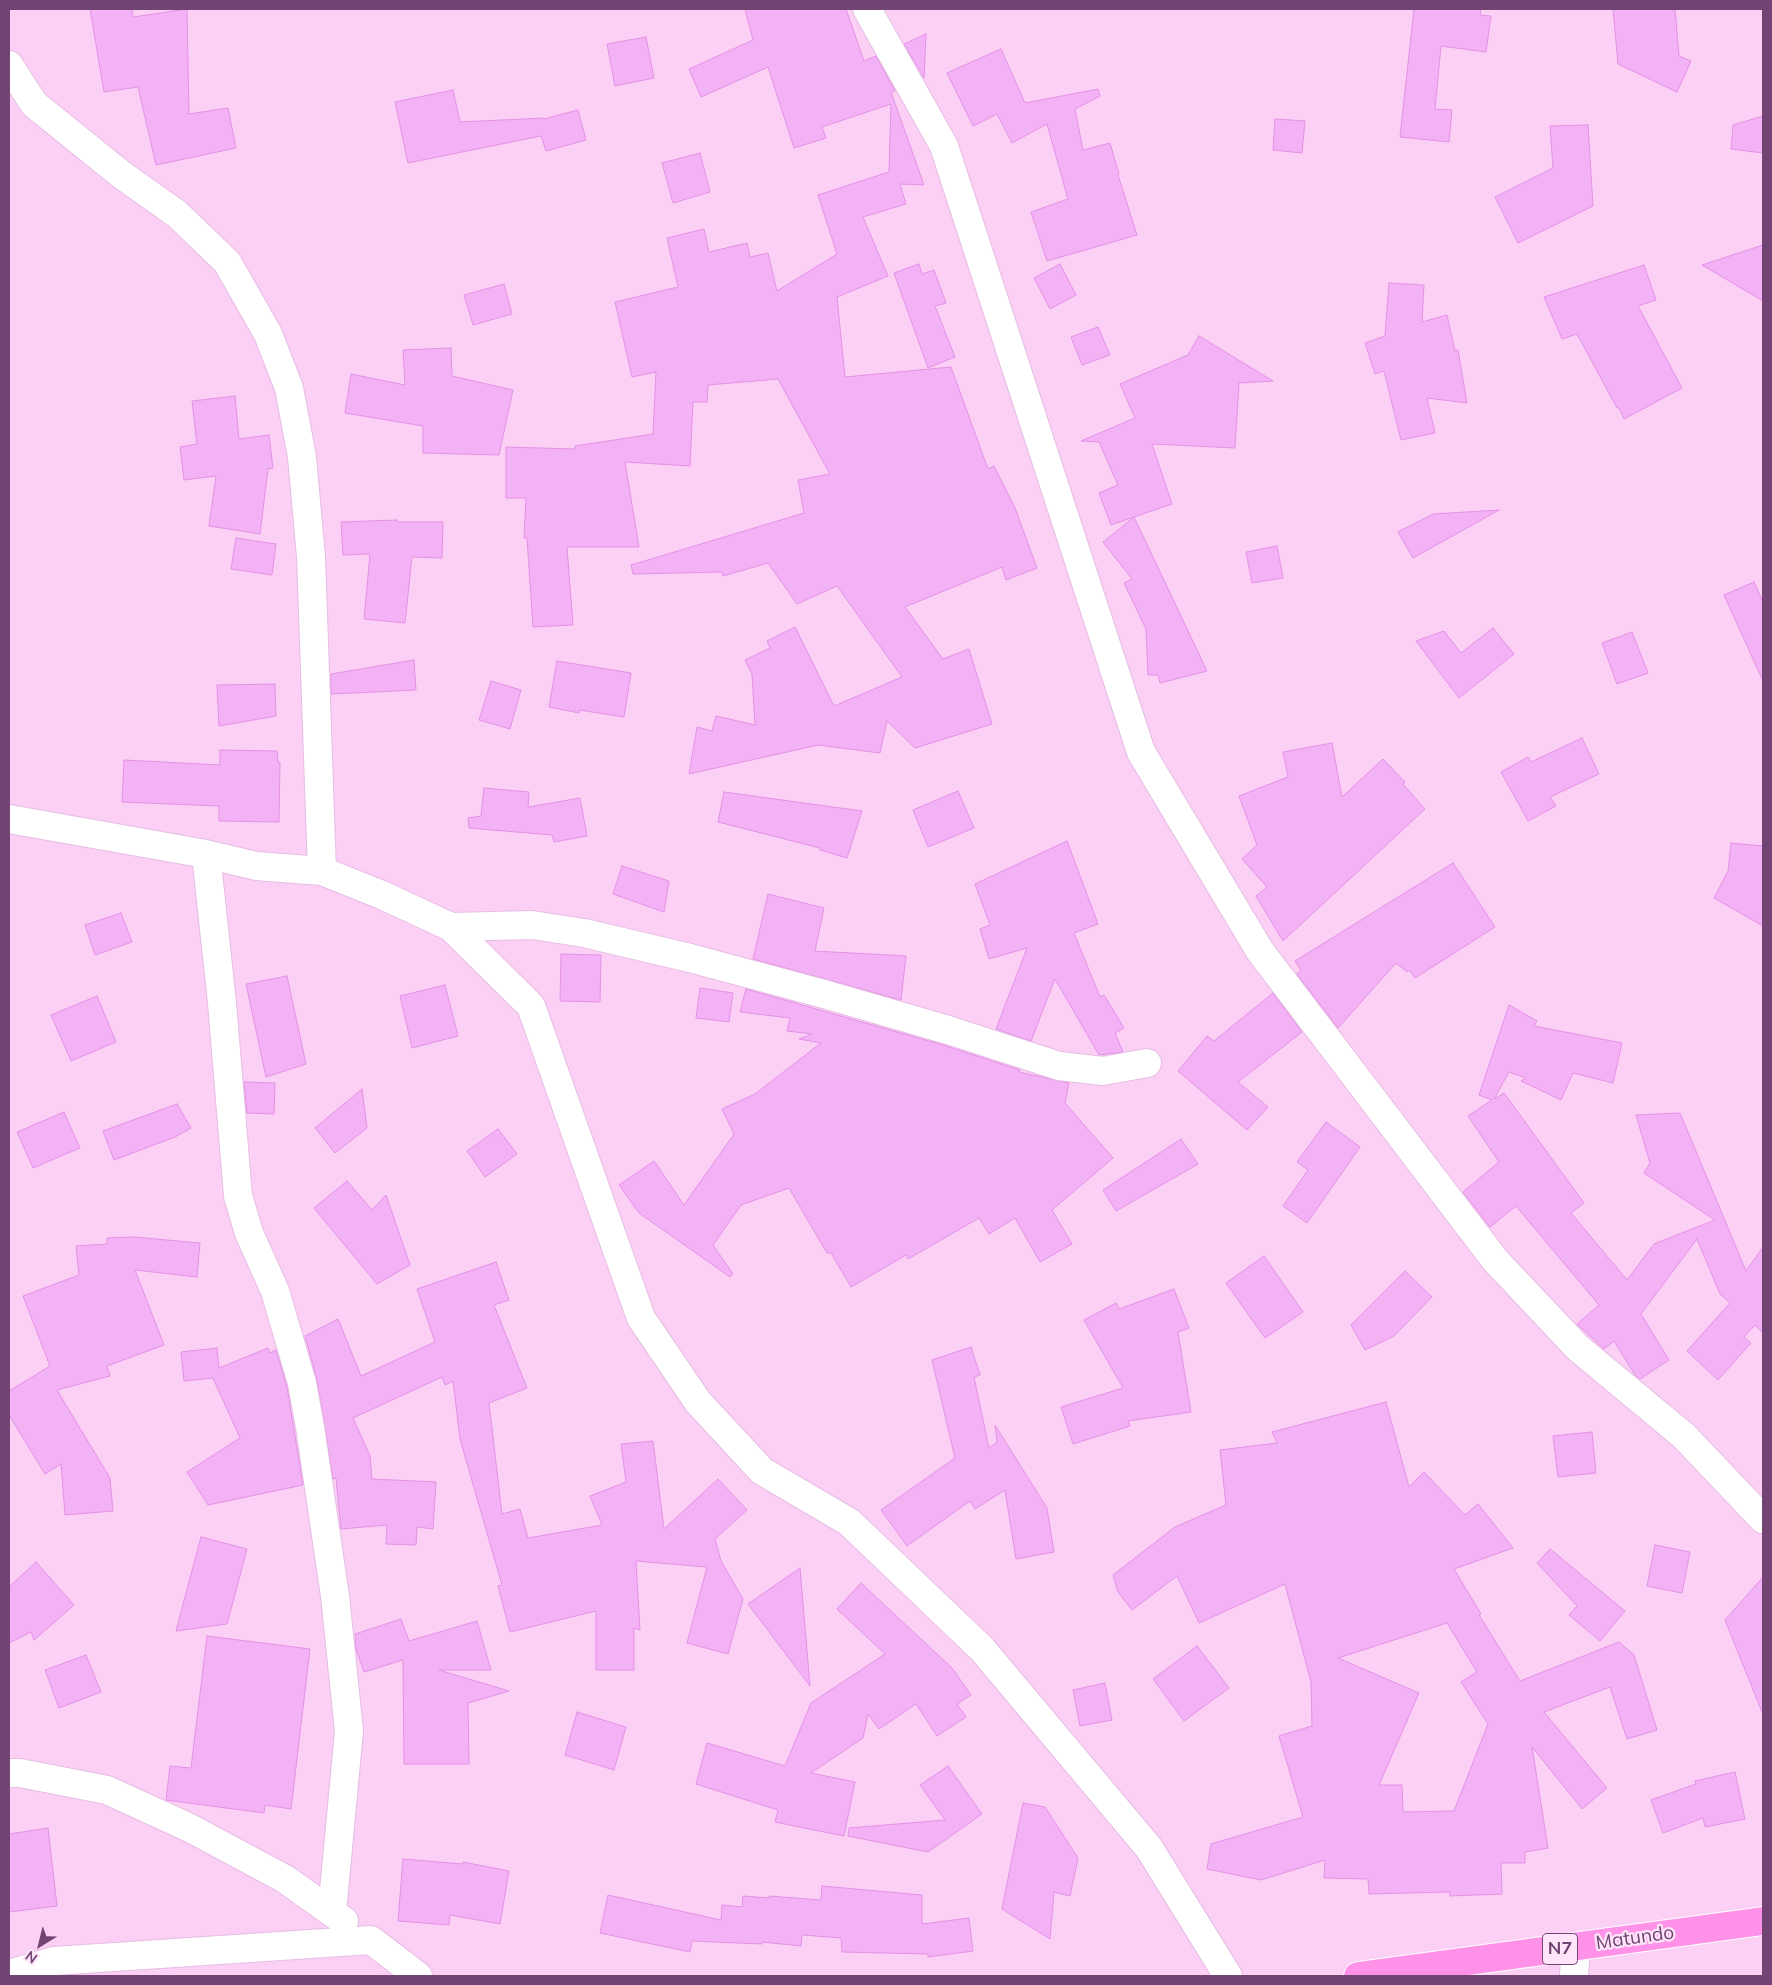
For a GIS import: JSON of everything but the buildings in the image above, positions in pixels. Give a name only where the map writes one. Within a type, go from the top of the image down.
[{"type":"main road","name":"Matundo","points":[[1358,1976],[1763,1921]]},
{"type":"street","points":[[867,9],[944,146],[1141,752],[1260,950],[1495,1260],[1578,1348],[1684,1436],[1763,1519]]},
{"type":"street","points":[[9,65],[34,104],[122,175],[177,214],[226,262],[268,334],[289,388],[302,457],[311,557],[322,872]]},
{"type":"street","points":[[9,819],[206,854],[256,866],[322,872],[382,896],[451,928],[531,1006],[640,1318],[698,1402],[762,1471],[850,1522],[982,1649],[1149,1848],[1228,1976]]},
{"type":"street","points":[[206,854],[222,1003],[238,1196],[249,1234],[274,1291],[302,1383],[335,1596],[349,1731],[332,1912]]},
{"type":"street","points":[[451,928],[532,925],[584,933],[690,958],[824,994],[948,1030],[1059,1066],[1102,1072],[1147,1063]]},
{"type":"street","points":[[9,1773],[20,1773],[107,1790],[190,1828],[285,1879],[418,1976]]},
{"type":"street","points":[[9,1974],[54,1961],[371,1940]]},
{"type":"street","points":[[1574,1976],[1576,1946]]},
{"type":"shaded area","points":[[9,9],[1763,9],[1763,1976],[9,1976]]}]
